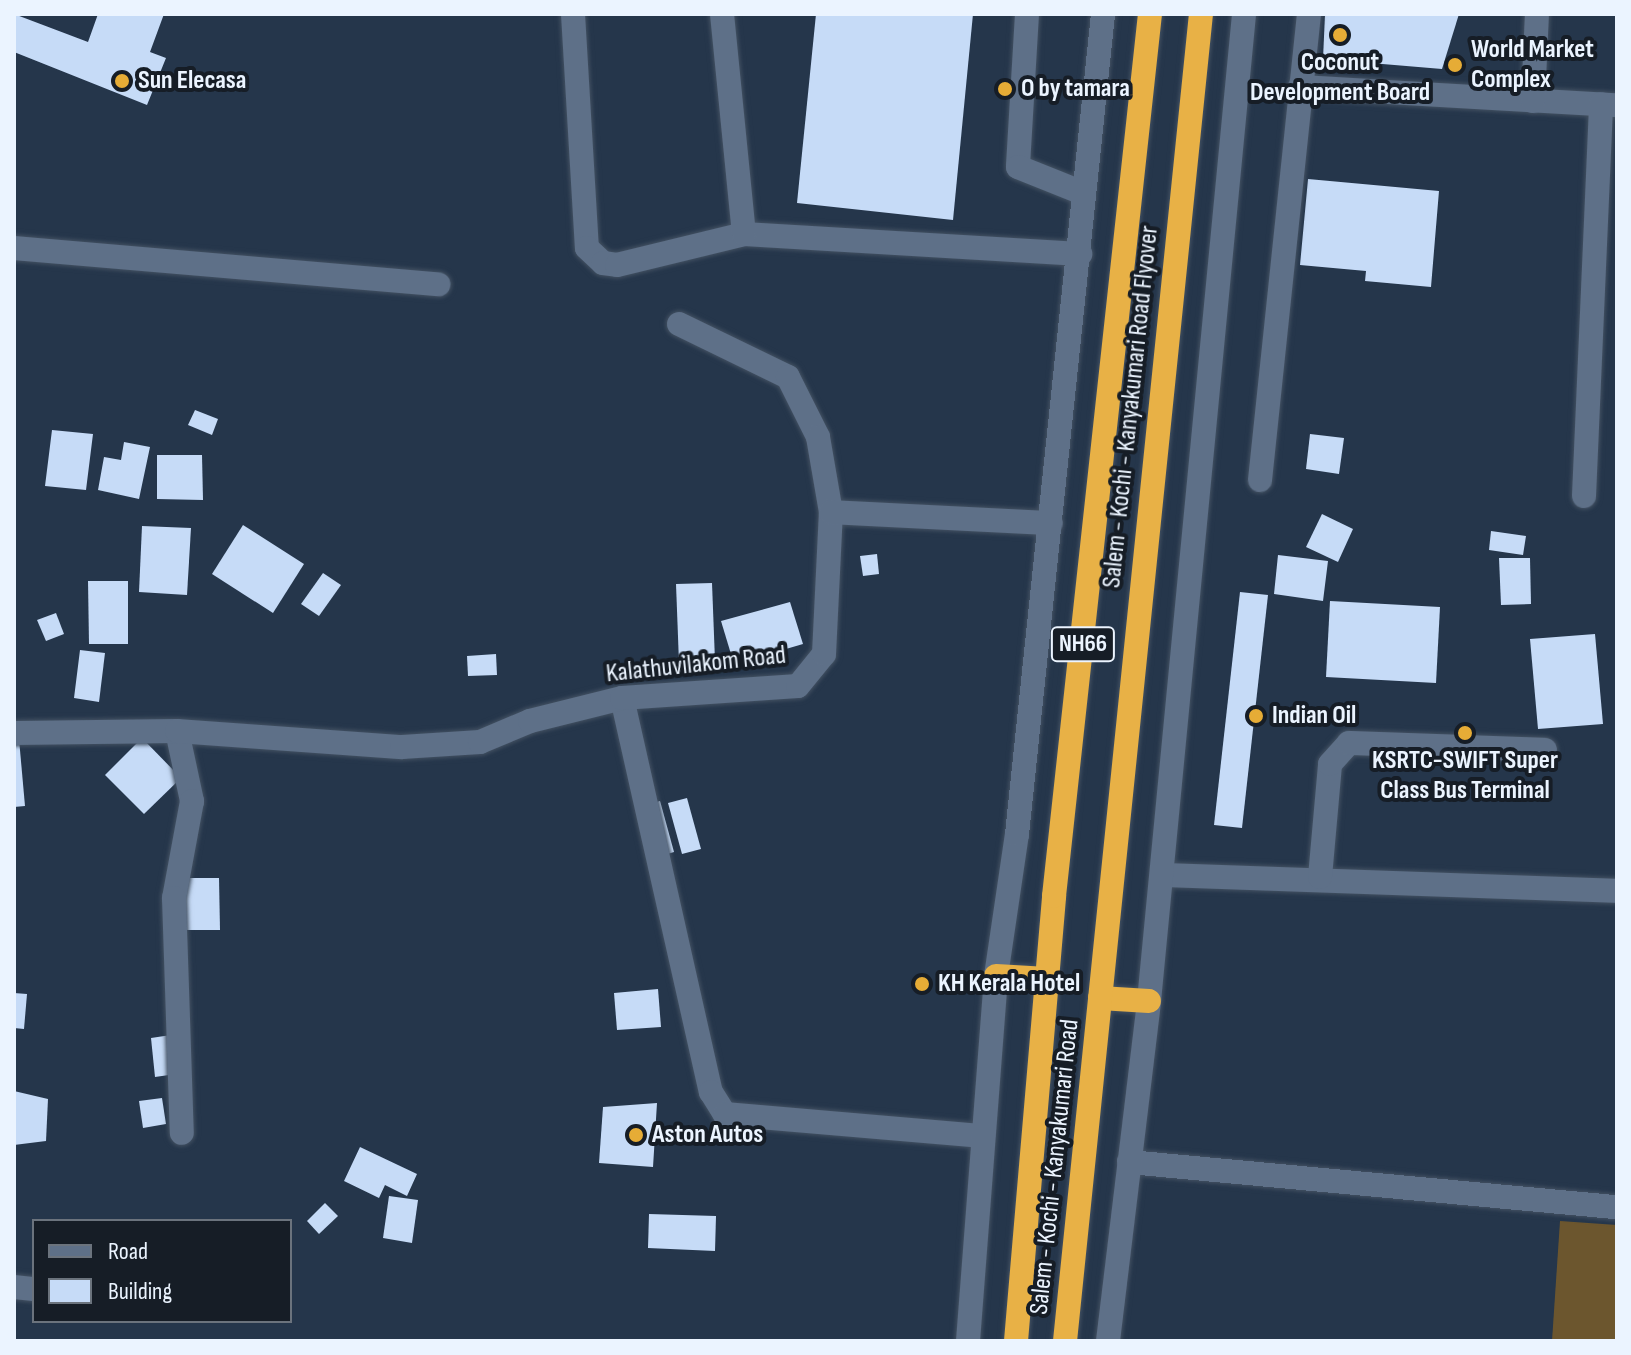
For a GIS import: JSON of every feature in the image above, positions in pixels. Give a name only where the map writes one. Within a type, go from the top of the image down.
[{"type":"highway","name":"Salem - Kochi - Kanyakumari Road Flyover","points":[[1047,979],[1150,14]]},
{"type":"highway","name":"Salem - Kochi - Kanyakumari Road Flyover","points":[[1100,998],[1201,14]]},
{"type":"highway","points":[[996,976],[1047,979]]},
{"type":"highway","name":"Salem - Kochi - Kanyakumari Road","points":[[1016,1341],[1047,979]]},
{"type":"highway","points":[[1100,998],[1149,1001]]},
{"type":"highway","name":"Salem - Kochi - Kanyakumari Road","points":[[1065,1341],[1100,998]]},
{"type":"street","points":[[573,14],[587,248],[593,257],[617,265],[744,234],[1080,254]]},
{"type":"street","points":[[722,14],[744,234]]},
{"type":"street","points":[[1027,14],[1018,167],[1083,193]]},
{"type":"street","points":[[968,1341],[996,976],[1017,834],[1103,14]]},
{"type":"street","points":[[1108,1341],[1162,875],[1244,14]]},
{"type":"street","points":[[1260,480],[1309,14]]},
{"type":"street","points":[[1533,101],[1537,14]]},
{"type":"street","points":[[1300,87],[1609,105],[1584,496]]},
{"type":"street","points":[[14,248],[438,284]]},
{"type":"street","name":"Kalathuvilakom Road","points":[[14,733],[177,731],[402,747],[480,742],[530,721],[622,698],[798,686],[824,654],[831,512],[818,437],[788,377],[679,324]]},
{"type":"street","points":[[831,512],[1051,523]]},
{"type":"street","points":[[622,698],[711,1092],[725,1114],[983,1136]]},
{"type":"street","points":[[177,731],[192,801],[174,898],[182,1133]]},
{"type":"street","points":[[1320,877],[1330,764],[1349,743],[1545,750]]},
{"type":"street","points":[[1162,875],[1320,877],[1617,891]]},
{"type":"street","points":[[1129,1162],[1617,1207]]},
{"type":"shaded area","points":[[1560,1221],[1617,1225],[1617,1341],[1552,1341]]},
{"type":"building","name":"Sun Elecasa","points":[[14,14],[88,42],[98,14],[164,14],[150,52],[166,58],[147,105],[14,52]]},
{"type":"building","points":[[816,14],[973,14],[953,220],[797,203]]},
{"type":"building","points":[[1325,14],[1459,14],[1442,69],[1323,59]]},
{"type":"building","points":[[1308,179],[1439,191],[1431,287],[1365,281],[1366,271],[1300,265]]},
{"type":"building","points":[[195,410],[218,419],[212,435],[188,425]]},
{"type":"building","points":[[52,430],[93,434],[86,490],[45,486]]},
{"type":"building","points":[[1310,434],[1344,438],[1339,474],[1306,469]]},
{"type":"building","points":[[124,442],[150,447],[139,499],[98,490],[104,457],[121,460]]},
{"type":"building","points":[[157,455],[202,455],[203,500],[157,499]]},
{"type":"building","points":[[1322,514],[1353,529],[1338,562],[1306,547]]},
{"type":"building","points":[[243,525],[304,564],[273,613],[212,574]]},
{"type":"building","points":[[142,526],[191,528],[187,595],[139,592]]},
{"type":"building","points":[[1491,531],[1526,536],[1523,555],[1489,550]]},
{"type":"building","points":[[877,554],[879,574],[863,576],[860,556]]},
{"type":"building","points":[[1278,555],[1328,561],[1323,601],[1274,594]]},
{"type":"building","points":[[1499,558],[1530,558],[1531,604],[1501,605]]},
{"type":"building","points":[[323,573],[341,585],[319,616],[301,604]]},
{"type":"building","points":[[88,581],[128,581],[128,644],[89,644]]},
{"type":"building","points":[[712,583],[715,661],[679,663],[676,584]]},
{"type":"building","points":[[1240,592],[1268,595],[1242,828],[1214,825]]},
{"type":"building","points":[[1330,601],[1440,607],[1436,683],[1326,677]]},
{"type":"building","points":[[790,602],[803,644],[734,664],[721,621]]},
{"type":"building","points":[[56,613],[64,634],[46,641],[37,620]]},
{"type":"building","points":[[1595,634],[1603,724],[1538,729],[1530,639]]},
{"type":"building","points":[[80,650],[105,653],[99,702],[74,698]]},
{"type":"building","points":[[496,654],[497,675],[468,676],[467,656]]},
{"type":"building","points":[[142,738],[181,778],[144,814],[105,775]]},
{"type":"building","points":[[14,739],[19,739],[25,806],[14,807]]},
{"type":"building","points":[[687,798],[701,849],[682,854],[668,803]]},
{"type":"building","points":[[660,801],[674,852],[655,858],[641,806]]},
{"type":"building","points":[[185,878],[219,878],[220,930],[186,930]]},
{"type":"building","points":[[658,989],[661,1027],[617,1030],[614,993]]},
{"type":"building","points":[[14,993],[27,994],[24,1029],[14,1028]]},
{"type":"building","points":[[171,1035],[176,1074],[155,1077],[151,1038]]},
{"type":"building","points":[[14,1091],[48,1099],[46,1141],[14,1145]]},
{"type":"building","points":[[162,1098],[166,1124],[143,1128],[139,1101]]},
{"type":"building","points":[[657,1103],[653,1167],[599,1163],[603,1107]]},
{"type":"building","points":[[360,1147],[417,1174],[407,1196],[385,1185],[379,1198],[344,1181]]},
{"type":"building","points":[[389,1196],[418,1200],[412,1243],[383,1238]]},
{"type":"building","points":[[325,1203],[338,1216],[319,1234],[307,1221]]},
{"type":"building","points":[[649,1214],[716,1216],[715,1251],[648,1248]]},
{"type":"place","name":"Coconut Development Board","points":[[1340,35]]},
{"type":"place","name":"World Market Complex","points":[[1455,65]]},
{"type":"place","name":"Sun Elecasa","points":[[122,81]]},
{"type":"place","name":"O by tamara","points":[[1005,89]]},
{"type":"place","name":"Indian Oil","points":[[1256,716]]},
{"type":"place","name":"KSRTC-SWIFT Super Class Bus Terminal","points":[[1465,733]]},
{"type":"place","name":"KH Kerala Hotel","points":[[922,984]]},
{"type":"place","name":"Aston Autos","points":[[636,1135]]}]
